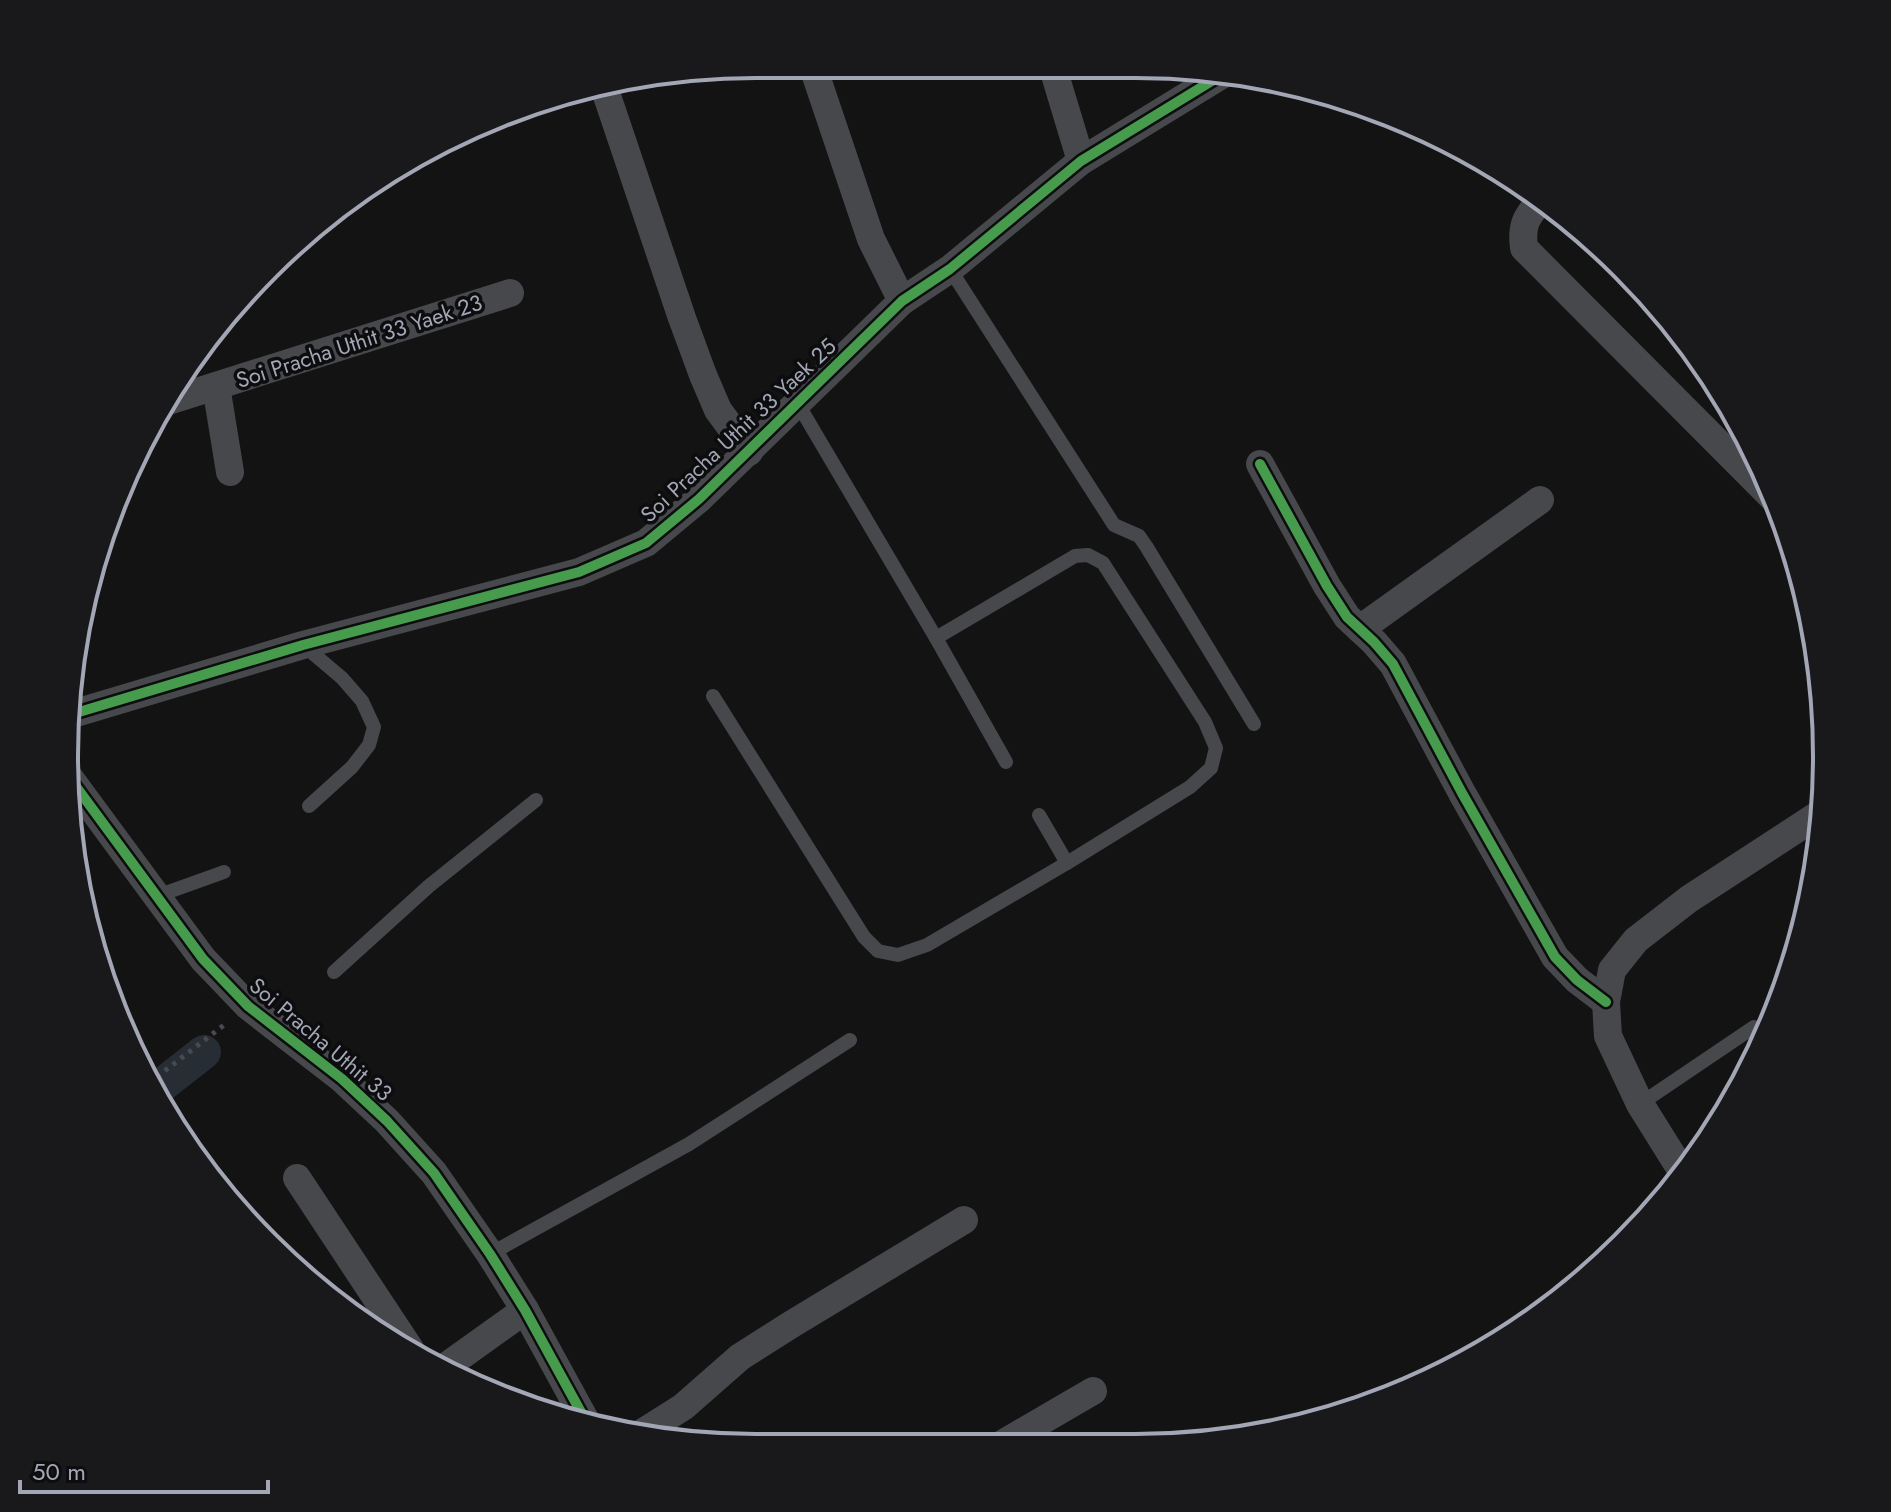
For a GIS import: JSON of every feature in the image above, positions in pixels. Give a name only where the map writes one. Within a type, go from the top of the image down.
[{"type":"street","points":[[817,78],[871,239],[902,301]]},
{"type":"street","points":[[1056,78],[1081,161]]},
{"type":"street","name":"Soi Pracha Uthit 33 Yaek 25","points":[[79,712],[303,645],[579,572],[646,543],[749,452],[902,301],[950,269],[1081,161],[1209,82]]},
{"type":"street","points":[[607,95],[703,375],[718,410],[749,452]]},
{"type":"street","points":[[1534,208],[1522,231],[1524,248],[1752,477]]},
{"type":"street","name":"Soi Pracha Uthit 33 Yaek 23","points":[[181,397],[510,293]]},
{"type":"street","points":[[216,386],[230,472]]},
{"type":"street","points":[[1260,464],[1347,617],[1393,664],[1555,957],[1577,980],[1606,1002]]},
{"type":"street","points":[[1360,629],[1540,500]]},
{"type":"street","name":"Soi Pracha Uthit 33","points":[[79,790],[203,959],[248,1006],[288,1026],[387,1121],[434,1173],[525,1310],[580,1411]]},
{"type":"street","points":[[1677,1163],[1640,1104],[1608,1036],[1606,1002],[1612,970],[1636,940],[1689,899],[1810,820]]},
{"type":"street","points":[[297,1178],[399,1332]]},
{"type":"street","points":[[653,1426],[683,1407],[740,1357],[964,1220]]},
{"type":"street","points":[[452,1362],[525,1310]]},
{"type":"street","points":[[1019,1434],[1093,1391]]},
{"type":"lane","points":[[950,269],[1114,525],[1139,536],[1146,546],[1254,724]]},
{"type":"lane","points":[[798,404],[1006,762]]},
{"type":"lane","points":[[713,696],[864,937],[878,951],[898,955],[927,945],[1067,863],[1190,787],[1211,768],[1216,748],[1205,722],[1103,563],[1088,555],[1075,556],[936,638]]},
{"type":"lane","points":[[303,645],[342,678],[362,701],[374,727],[369,745],[352,767],[309,806]]},
{"type":"lane","points":[[334,972],[429,886],[536,800]]},
{"type":"lane","points":[[1039,815],[1067,863]]},
{"type":"lane","points":[[157,896],[224,872]]},
{"type":"lane","points":[[1640,1104],[1754,1027]]},
{"type":"lane","points":[[490,1254],[689,1144],[850,1040]]},
{"type":"path","points":[[159,1076],[248,1006]]},
{"type":"waterway","points":[[163,1084],[204,1052]]},
{"type":"cycle path","points":[[79,712],[303,645],[579,572],[646,543],[699,499],[902,301],[950,269],[1081,161],[1209,82]]},
{"type":"cycle path","points":[[1260,464],[1347,617],[1393,664],[1555,957],[1577,980],[1606,1002]]},
{"type":"cycle path","points":[[79,790],[203,959],[248,1006],[342,1079],[387,1121],[434,1173],[525,1310],[580,1411]]}]
